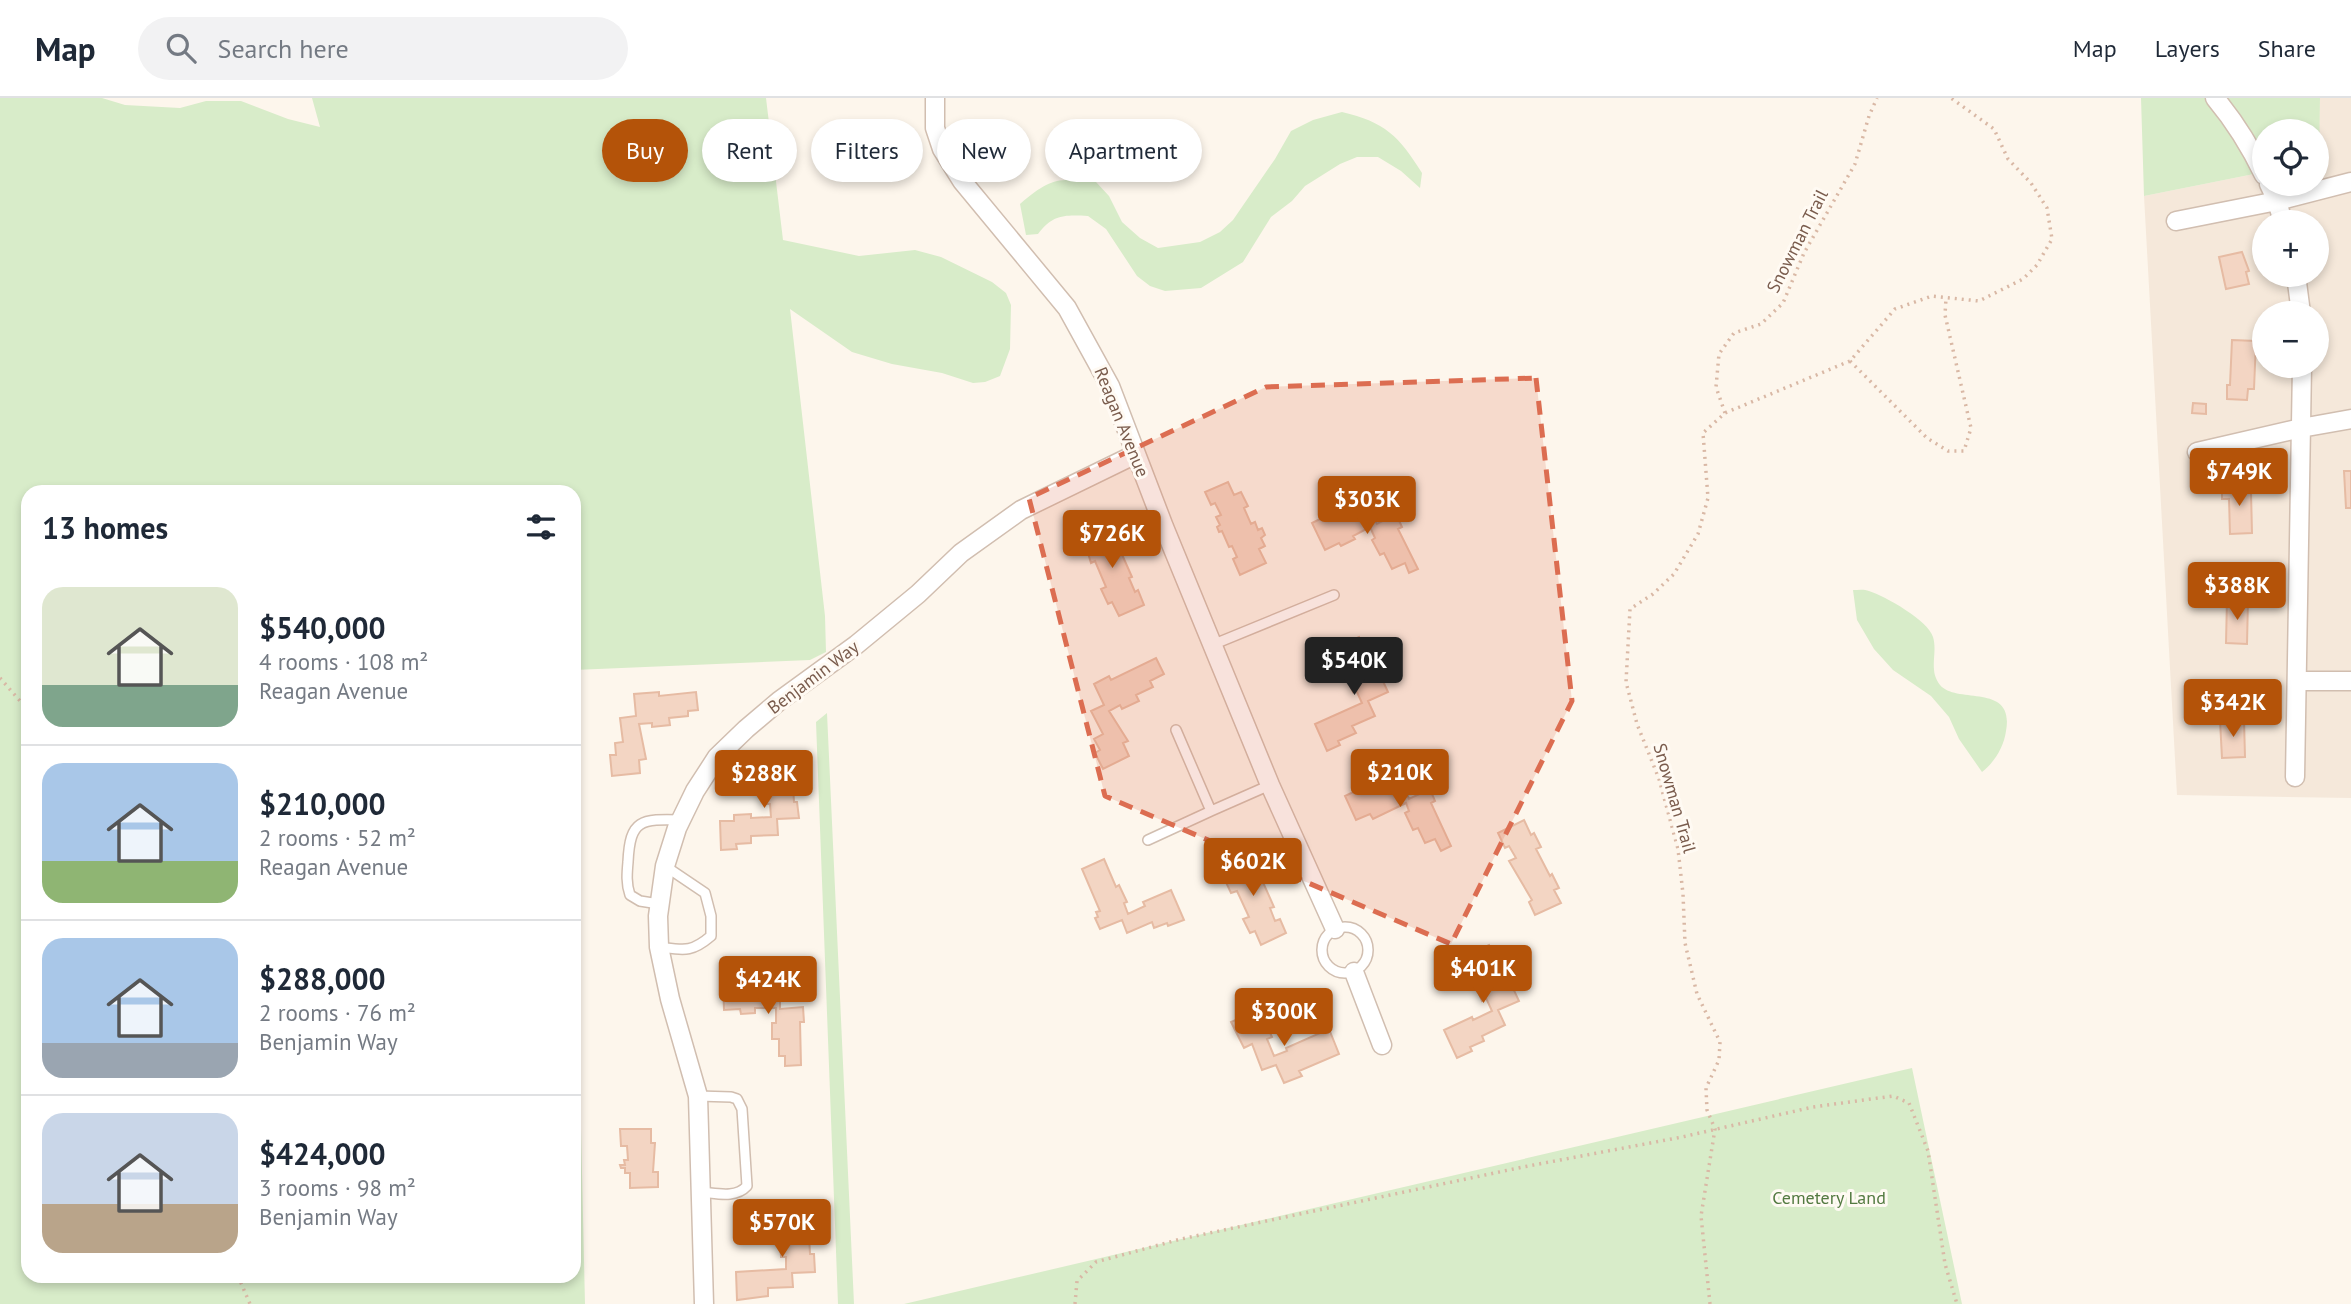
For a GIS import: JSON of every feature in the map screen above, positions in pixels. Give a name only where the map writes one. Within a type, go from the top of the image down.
[{"type":"street","name":"Reagan Avenue","points":[[935,98],[935,128],[942,149],[962,181],[1067,307],[1110,386],[1270,785],[1335,929]]},
{"type":"street","points":[[2215,98],[2235,124],[2252,154]]},
{"type":"street","points":[[2176,221],[2277,201],[2351,182]]},
{"type":"street","points":[[2275,196],[2280,210]]},
{"type":"street","points":[[2295,777],[2302,378]]},
{"type":"street","points":[[2197,453],[2351,419]]},
{"type":"street","name":"Benjamin Way","points":[[704,1304],[698,1096],[670,999],[659,947],[659,904],[664,866],[695,791],[717,757],[779,701],[887,620],[961,553],[1021,510],[1136,454]]},
{"type":"street","points":[[2298,681],[2351,681]]},
{"type":"street","points":[[1354,972],[1382,1045]]},
{"type":"lane","points":[[1212,645],[1334,595]]},
{"type":"lane","points":[[1176,730],[1211,811]]},
{"type":"lane","points":[[1148,841],[1270,785]]},
{"type":"lane","points":[[659,904],[640,901],[630,895],[627,882],[629,839],[636,827],[649,821],[681,820]]},
{"type":"lane","points":[[659,947],[687,951],[700,946],[711,936],[711,916],[705,892],[664,866]]},
{"type":"lane","points":[[1335,929],[1355,929],[1363,935],[1368,944],[1366,960],[1354,972],[1336,972],[1324,959],[1324,942],[1335,929]]},
{"type":"lane","points":[[698,1096],[737,1099],[742,1109],[747,1186],[733,1195],[700,1192]]},
{"type":"path","name":"Snowman Trail","points":[[1724,413],[1716,387],[1719,354],[1734,333],[1761,324],[1783,303],[1804,253],[1854,164],[1877,98]]},
{"type":"path","name":"Snowman Trail","points":[[1710,1304],[1701,1216],[1715,1129],[1707,1110],[1706,1088],[1719,1060],[1720,1042],[1697,994],[1685,943],[1678,849],[1626,682],[1630,609],[1653,594],[1674,574],[1698,534],[1708,498],[1703,433],[1724,413],[1850,361],[1895,309],[1932,296],[1979,301],[2023,279],[2037,265],[2052,239],[2047,208],[2031,183],[2008,159],[1994,130],[1951,98]]},
{"type":"path","points":[[1850,361],[1927,438],[1948,451],[1964,451],[1971,428],[1945,315],[1947,298]]},
{"type":"path","points":[[0,678],[21,702]]},
{"type":"path","points":[[1074,1304],[1077,1281],[1096,1262],[1120,1254],[1496,1172],[1813,1107],[1893,1096],[1909,1102],[1928,1151],[1945,1264],[1957,1304]]},
{"type":"path","points":[[241,1283],[250,1304]]},
{"type":"highlighted area","points":[[1536,378],[1572,701],[1451,944],[1105,796],[1029,498],[1266,387]]},
{"type":"shaded area","points":[[2320,98],[2351,98],[2351,798],[2177,795],[2144,196],[2252,174],[2252,196],[2329,196],[2329,119],[2319,119]]},
{"type":"green space","points":[[0,98],[102,98],[125,105],[180,108],[206,101],[241,101],[288,119],[320,127],[312,98],[766,98],[769,119],[702,119],[702,182],[776,182],[783,240],[859,256],[915,250],[941,257],[992,282],[1006,293],[1011,305],[1010,349],[1000,376],[973,383],[852,352],[790,309],[825,616],[826,652],[810,660],[581,670],[581,485],[21,485],[21,1283],[581,1283],[581,1128],[585,1304],[0,1304]]},
{"type":"green space","points":[[2141,98],[2320,98],[2320,119],[2252,119],[2252,174],[2144,196]]},
{"type":"green space","points":[[1342,112],[1380,126],[1398,140],[1422,173],[1420,188],[1401,171],[1378,157],[1357,157],[1340,164],[1305,186],[1292,201],[1271,217],[1243,262],[1201,288],[1165,291],[1150,286],[1137,276],[1106,229],[1088,216],[1060,217],[1038,234],[1026,235],[1020,204],[1039,189],[1055,182],[1096,182],[1109,196],[1122,222],[1140,238],[1158,248],[1200,242],[1220,232],[1233,220],[1291,131],[1313,120]]},
{"type":"green space","points":[[1853,590],[1867,590],[1885,598],[1924,624],[1933,637],[1934,667],[1940,685],[1948,691],[1994,700],[2002,706],[2006,716],[2003,742],[1995,759],[1982,772],[1959,739],[1949,717],[1931,696],[1893,670],[1874,649],[1857,620]]},
{"type":"green space","points":[[827,713],[854,1304],[838,1304],[816,722]]},
{"type":"green space","name":"Cemetery Land","points":[[1912,1068],[1962,1304],[904,1304],[1045,1271]]},
{"type":"building","points":[[2242,252],[2249,271],[2246,272],[2249,284],[2226,289],[2219,257]]},
{"type":"building","points":[[2232,340],[2252,341],[2254,389],[2248,389],[2247,400],[2227,399],[2227,385],[2230,385]]},
{"type":"building","points":[[2193,403],[2206,404],[2206,414],[2192,413]]},
{"type":"building","points":[[2344,471],[2351,471],[2351,508],[2346,508]]},
{"type":"building","points":[[1228,482],[1234,495],[1241,492],[1248,506],[1244,508],[1251,524],[1255,522],[1258,530],[1262,528],[1265,535],[1261,538],[1265,546],[1259,549],[1266,563],[1240,575],[1233,559],[1237,557],[1232,546],[1229,547],[1222,531],[1219,532],[1217,527],[1220,525],[1216,517],[1221,515],[1215,503],[1211,505],[1205,492]]},
{"type":"building","points":[[2254,486],[2254,492],[2251,492],[2252,533],[2230,534],[2229,499],[2222,499],[2222,487]]},
{"type":"building","points":[[1369,508],[1377,524],[1396,514],[1402,527],[1398,529],[1418,569],[1409,573],[1405,563],[1392,569],[1384,553],[1380,555],[1372,540],[1375,538],[1370,527],[1353,536],[1355,539],[1325,550],[1312,523],[1326,516],[1327,520],[1342,513],[1345,520]]},
{"type":"building","points":[[1108,522],[1117,551],[1120,550],[1132,577],[1129,578],[1135,592],[1138,590],[1144,605],[1119,616],[1112,602],[1108,604],[1101,589],[1106,587],[1095,561],[1091,563],[1082,533]]},
{"type":"building","points":[[2227,599],[2248,600],[2247,644],[2226,643]]},
{"type":"building","points":[[1359,637],[1379,681],[1382,679],[1388,692],[1368,701],[1375,716],[1352,726],[1356,733],[1338,741],[1340,745],[1327,751],[1315,724],[1362,703],[1347,678],[1353,676],[1344,657],[1350,654],[1345,643]]},
{"type":"building","points":[[1156,658],[1164,674],[1150,681],[1153,687],[1136,695],[1139,701],[1122,709],[1120,705],[1109,711],[1128,741],[1123,743],[1129,756],[1103,769],[1095,753],[1100,750],[1094,739],[1103,734],[1091,711],[1104,705],[1094,684],[1109,676],[1111,680]]},
{"type":"building","points":[[659,692],[659,696],[696,692],[698,710],[688,711],[688,716],[669,718],[670,725],[652,727],[652,723],[639,724],[646,759],[639,760],[640,773],[612,776],[610,755],[616,755],[615,743],[623,742],[620,718],[636,716],[634,694]]},
{"type":"building","points":[[2220,720],[2244,720],[2245,757],[2222,758]]},
{"type":"building","points":[[788,757],[799,818],[777,819],[778,835],[751,836],[751,843],[736,844],[737,849],[721,850],[720,821],[734,821],[734,815],[771,817],[770,804],[766,804],[765,789],[771,788],[770,769],[775,769],[775,758]]},
{"type":"building","points":[[1401,781],[1409,799],[1430,789],[1435,801],[1431,803],[1451,846],[1441,851],[1435,839],[1425,843],[1418,828],[1413,830],[1405,813],[1409,811],[1406,803],[1373,819],[1370,814],[1356,820],[1345,796],[1374,782],[1378,792]]},
{"type":"building","points":[[1524,820],[1541,847],[1536,849],[1559,888],[1554,890],[1561,903],[1535,915],[1529,902],[1532,900],[1509,861],[1516,858],[1509,846],[1505,848],[1498,833]]},
{"type":"building","points":[[1249,851],[1255,866],[1251,867],[1258,882],[1262,880],[1274,907],[1270,908],[1275,921],[1280,919],[1286,933],[1261,945],[1255,931],[1250,933],[1243,919],[1249,917],[1237,891],[1231,893],[1224,878],[1228,876],[1222,864]]},
{"type":"building","points":[[1104,859],[1116,887],[1119,885],[1127,902],[1124,903],[1128,914],[1145,906],[1143,902],[1171,890],[1184,920],[1154,928],[1152,922],[1127,933],[1122,920],[1100,929],[1095,918],[1098,917],[1096,912],[1100,911],[1082,869]]},
{"type":"building","points":[[1489,945],[1508,988],[1512,986],[1519,1001],[1498,1010],[1505,1025],[1482,1036],[1484,1041],[1470,1047],[1472,1051],[1457,1058],[1444,1030],[1492,1011],[1486,998],[1482,1001],[1476,987],[1482,984],[1473,966],[1479,963],[1474,952]]},
{"type":"building","points":[[730,976],[738,976],[738,985],[745,985],[745,979],[754,978],[754,994],[780,993],[780,1009],[803,1007],[804,1022],[800,1022],[801,1065],[785,1066],[785,1056],[779,1056],[779,1039],[772,1039],[776,1008],[755,1008],[755,1013],[741,1014],[740,1009],[724,1010],[723,981],[730,981]]},
{"type":"building","points":[[1257,1011],[1272,1037],[1267,1039],[1274,1056],[1329,1029],[1339,1054],[1299,1071],[1302,1076],[1284,1083],[1276,1065],[1262,1070],[1252,1044],[1244,1048],[1231,1022]]},
{"type":"building","points":[[620,1129],[651,1129],[651,1143],[655,1143],[653,1172],[658,1172],[658,1187],[630,1188],[630,1173],[625,1173],[625,1168],[620,1165],[625,1165],[624,1160],[628,1160],[627,1146],[621,1146]]},
{"type":"building","points":[[807,1200],[810,1254],[814,1254],[815,1272],[792,1273],[793,1287],[768,1288],[768,1296],[737,1300],[736,1272],[786,1269],[786,1257],[781,1257],[780,1242],[787,1241],[786,1220],[792,1220],[791,1201]]}]
